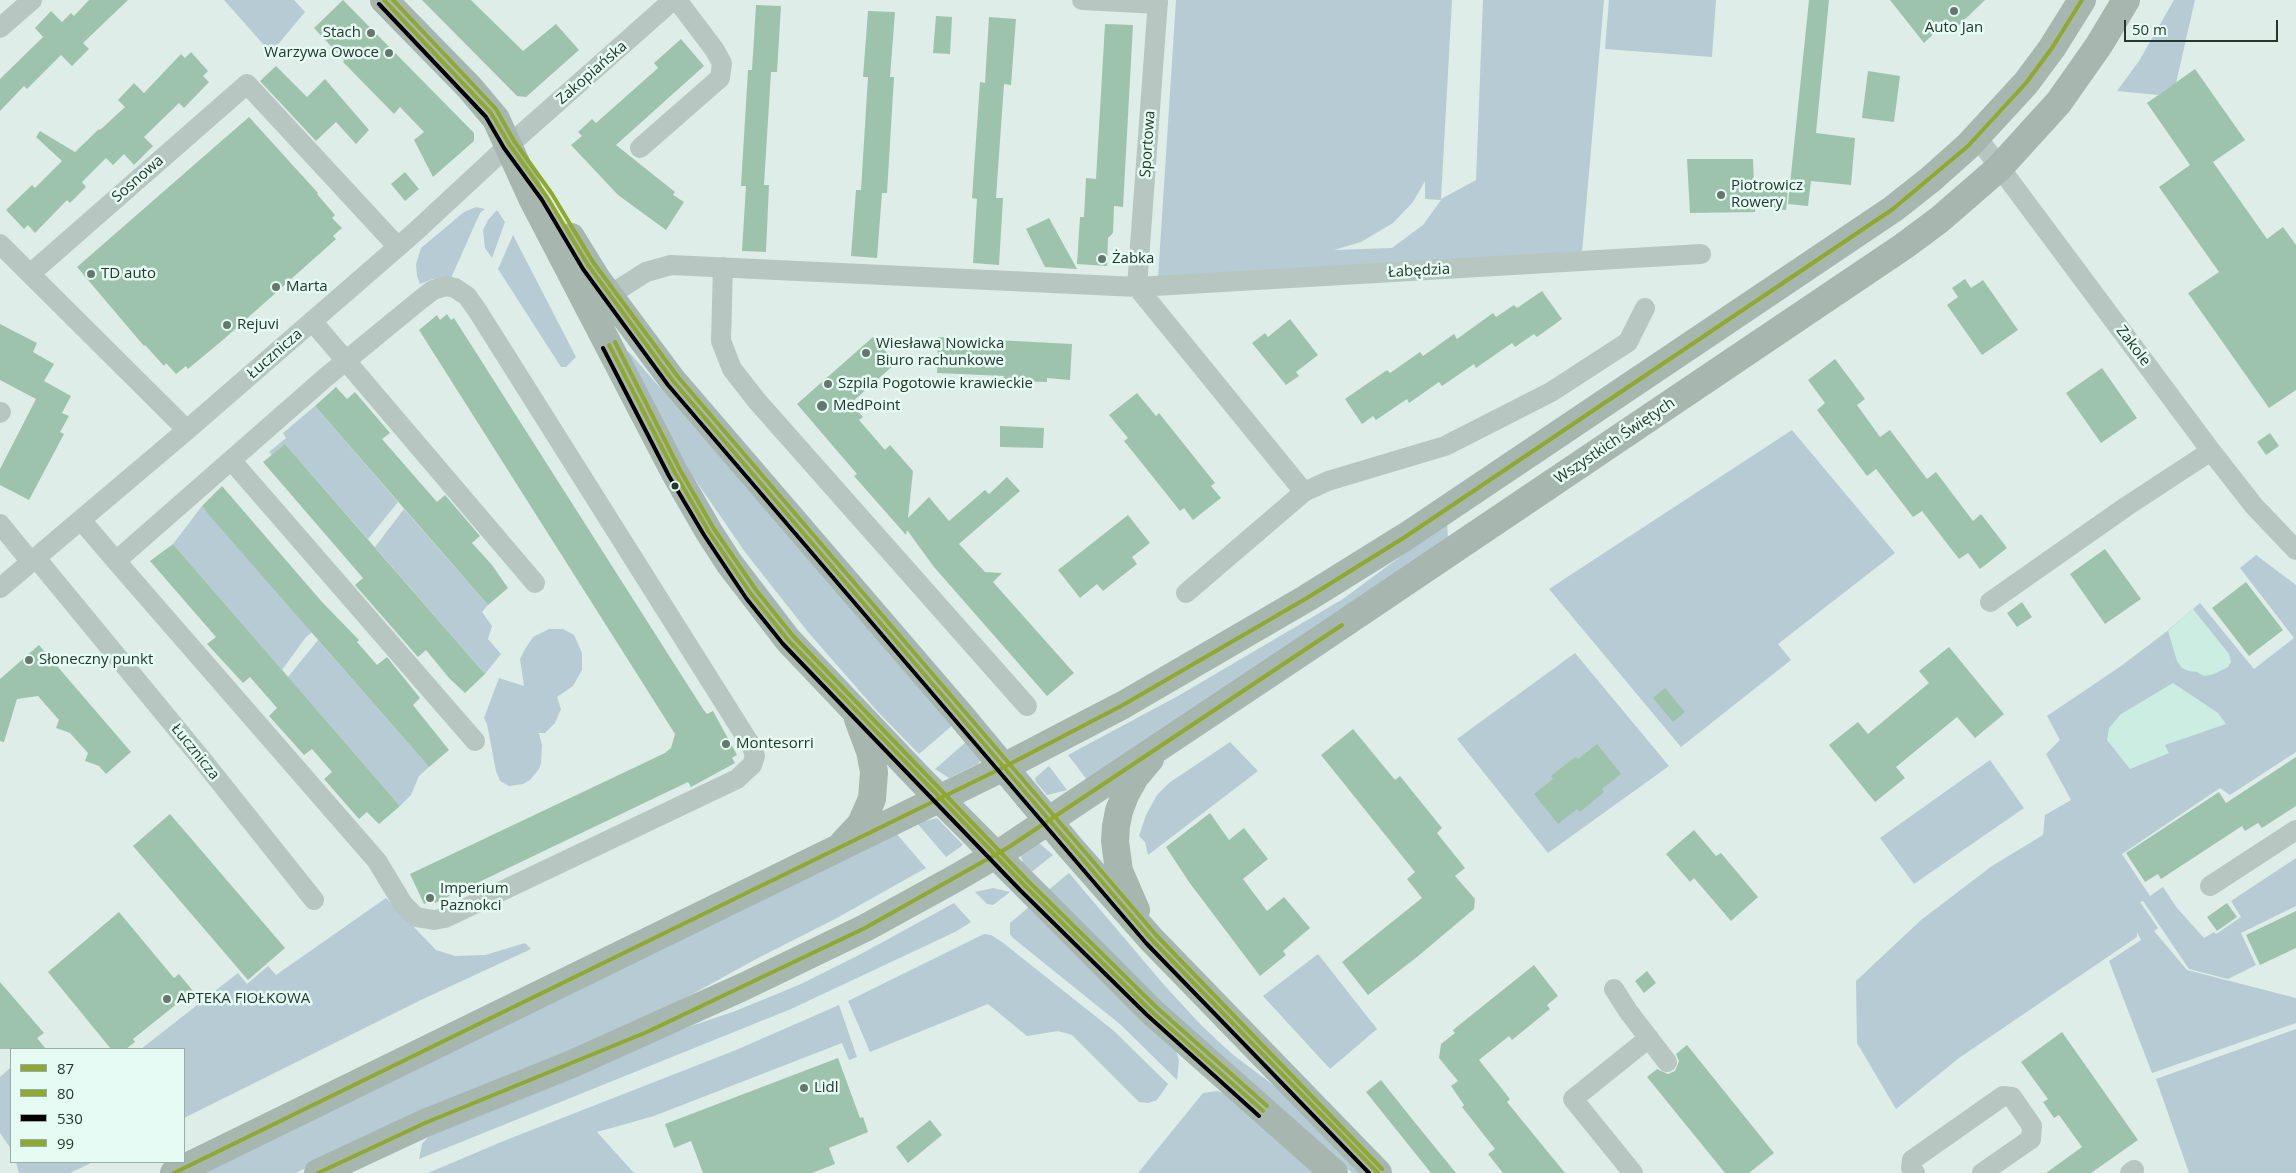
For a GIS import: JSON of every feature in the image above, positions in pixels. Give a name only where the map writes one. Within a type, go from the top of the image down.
[{"type":"street","points":[[0,28],[32,0]]},
{"type":"street","points":[[384,0],[487,107],[500,126],[527,188],[675,473],[709,532],[788,640],[940,799],[1152,1011],[1334,1173]]},
{"type":"street","name":"Zakopiańska","points":[[509,144],[673,0]]},
{"type":"street","points":[[640,148],[720,78],[722,63],[677,0]]},
{"type":"street","points":[[1082,0],[1158,2]]},
{"type":"street","points":[[174,1173],[1004,767],[1123,705],[1228,646],[1405,536],[1893,209],[1931,179],[1977,137],[2026,82],[2052,48],[2082,0]]},
{"type":"street","name":"Wszystkich Świętych","points":[[318,1173],[425,1123],[572,1064],[745,986],[865,928],[995,855],[1048,821],[1904,246],[1957,205],[1999,168],[2059,102],[2080,74],[2126,0]]},
{"type":"street","name":"Sportowa","points":[[1137,287],[1158,2]]},
{"type":"street","name":"Sosnowa","points":[[30,274],[247,84],[398,247]]},
{"type":"street","name":"Zakole","points":[[1977,137],[2211,452],[2254,506],[2296,550]]},
{"type":"street","points":[[509,144],[537,182],[578,249],[610,296],[673,381],[1150,939],[1378,1173]]},
{"type":"street","name":"Łucznicza","points":[[0,588],[82,520],[398,247],[509,144]]},
{"type":"street","points":[[0,244],[187,430]]},
{"type":"street","name":"Łabędzia","points":[[610,296],[646,272],[660,267],[722,267],[1137,287],[1701,254]]},
{"type":"street","points":[[722,267],[721,341],[732,369],[758,401],[1027,706]]},
{"type":"street","points":[[571,273],[594,294],[610,296]]},
{"type":"street","points":[[82,520],[116,561],[377,861],[403,904],[416,917],[434,920],[445,918],[738,779],[746,772],[755,756],[752,747],[467,296],[455,288],[446,286],[433,290],[346,360],[116,561]]},
{"type":"street","points":[[1137,287],[1304,492]]},
{"type":"street","points":[[610,296],[604,304],[602,320],[611,349]]},
{"type":"street","points":[[1186,593],[1304,492],[1328,481],[1445,446],[1551,392],[1628,342],[1645,308]]},
{"type":"street","points":[[312,321],[535,584]]},
{"type":"street","points":[[1990,602],[2120,511],[2211,452]]},
{"type":"street","points":[[231,460],[475,741]]},
{"type":"street","points":[[0,524],[34,560]]},
{"type":"street","name":"Łucznicza","points":[[34,560],[200,758],[314,900]]},
{"type":"street","points":[[828,854],[852,835],[861,824],[872,799],[874,772],[870,752],[854,711]]},
{"type":"street","points":[[1150,939],[1126,890],[1120,871],[1115,841],[1116,826],[1119,810],[1135,777],[1148,760],[1177,734]]},
{"type":"street","points":[[2210,886],[2296,830]]},
{"type":"street","points":[[1614,989],[1667,1062]]},
{"type":"street","points":[[1632,1173],[1573,1099],[1649,1038]]},
{"type":"street","points":[[1915,1173],[1911,1168],[1912,1160],[2004,1096],[2012,1097],[2032,1126],[2031,1139],[2007,1166],[1982,1173]]},
{"type":"shaded area","points":[[224,0],[294,0],[305,12],[271,53]]},
{"type":"shaded area","points":[[1176,0],[1452,0],[1441,199],[1476,180],[1483,0],[1604,0],[1582,253],[1158,278]],"holes":[[[1425,181],[1425,199],[1441,200],[1423,225],[1392,248],[1334,250],[1361,242],[1393,223],[1413,202]]]},
{"type":"shaded area","points":[[1609,0],[1716,0],[1712,57],[1605,49]]},
{"type":"shaded area","points":[[2174,0],[2195,0],[2176,83],[2158,95],[2117,91],[2139,61]]},
{"type":"shaded area","points":[[476,207],[485,209],[480,213],[451,278],[433,279],[420,284],[416,264],[421,248],[464,212]]},
{"type":"shaded area","points":[[497,210],[505,222],[492,258],[485,248],[483,230],[488,220]]},
{"type":"shaded area","points":[[513,235],[576,357],[566,367],[561,367],[498,269]]},
{"type":"shaded area","points":[[626,352],[629,352],[953,725],[919,754],[878,712],[808,632],[745,552],[692,475]]},
{"type":"shaded area","points":[[315,406],[398,502],[368,539],[285,444],[272,455],[269,452],[286,438],[283,433]]},
{"type":"shaded area","points":[[1792,430],[1895,553],[1778,644],[1791,660],[1681,747],[1549,589]]},
{"type":"shaded area","points":[[202,506],[312,632],[306,637],[282,670],[173,544]]},
{"type":"shaded area","points":[[404,509],[488,605],[482,612],[492,626],[488,639],[501,654],[485,674],[375,547]]},
{"type":"shaded area","points":[[1447,522],[1448,538],[1087,780],[1068,755],[1178,696],[1343,599]]},
{"type":"shaded area","points":[[2256,555],[2296,585],[2296,752],[2230,795],[2220,788],[2122,854],[2150,896],[2163,887],[2177,908],[2204,938],[2214,932],[2216,934],[2241,917],[2231,901],[2296,858],[2296,906],[2241,933],[2256,965],[2228,979],[2189,969],[2143,901],[2140,902],[2158,928],[2154,931],[2187,970],[2296,998],[2296,1023],[2152,1073],[2109,961],[2141,940],[2137,932],[2137,937],[1959,1058],[1896,1109],[1857,1043],[1856,981],[1921,920],[1992,866],[2043,835],[2045,815],[2071,800],[2046,754],[2060,740],[2047,716],[2121,666],[2200,603],[2254,669],[2294,638],[2240,568]]},
{"type":"shaded area","points":[[2193,609],[2229,654],[2231,662],[2228,667],[2214,674],[2204,676],[2197,672],[2189,671],[2182,668],[2177,661],[2168,631]]},
{"type":"shaded area","points":[[549,629],[563,629],[574,635],[582,653],[582,670],[573,686],[557,697],[561,709],[555,723],[545,733],[539,733],[542,745],[539,769],[530,780],[523,784],[509,786],[500,781],[496,771],[487,724],[484,718],[499,678],[524,686],[520,659],[533,637]]},
{"type":"shaded area","points":[[318,640],[429,767],[419,776],[411,795],[400,806],[288,677]]},
{"type":"shaded area","points":[[1575,653],[1669,766],[1548,853],[1457,739]]},
{"type":"shaded area","points":[[2173,683],[2218,713],[2226,724],[2165,745],[2169,753],[2130,769],[2107,740],[2109,728],[2121,714]]},
{"type":"shaded area","points":[[967,741],[980,761],[978,764],[949,778],[935,769]]},
{"type":"shaded area","points":[[1230,742],[1258,771],[1148,855],[1145,842],[1139,836],[1146,815],[1157,795],[1169,783]]},
{"type":"shaded area","points":[[1990,760],[2024,808],[1914,884],[1880,838]]},
{"type":"shaded area","points":[[1049,766],[1067,790],[1047,795],[1036,782],[1035,778]]},
{"type":"shaded area","points":[[937,818],[963,845],[946,857],[917,823]]},
{"type":"shaded area","points":[[895,832],[926,868],[835,919],[758,958],[638,1024],[296,1173],[200,1173]]},
{"type":"shaded area","points":[[1039,843],[1053,855],[1029,874],[1020,853]]},
{"type":"shaded area","points":[[1069,873],[1165,986],[1202,1026],[1232,1054],[1285,1094],[1359,1173],[1352,1173],[1188,1029],[1046,892]]},
{"type":"shaded area","points":[[993,888],[1010,892],[993,905],[987,904],[975,892]]},
{"type":"shaded area","points":[[386,898],[436,950],[455,956],[485,955],[525,943],[531,949],[421,1000],[185,1118],[185,1048],[142,1048],[238,973],[247,984],[268,966],[276,975]]},
{"type":"shaded area","points":[[954,903],[971,922],[955,932],[791,1009],[419,1159],[422,1144],[430,1135],[679,1030],[733,1012],[801,984],[859,955]]},
{"type":"shaded area","points":[[1029,907],[1176,1051],[1179,1060],[1177,1080],[1121,1025],[1013,938],[1010,934],[1010,923]]},
{"type":"shaded area","points":[[984,934],[991,935],[1002,942],[1114,1031],[1168,1084],[1157,1100],[1148,1103],[1139,1102],[1072,1035],[1058,1031],[1027,1036],[988,1004],[870,1052],[848,1001]]},
{"type":"shaded area","points":[[1318,954],[1377,1029],[1330,1069],[1263,996]]},
{"type":"shaded area","points":[[839,1005],[857,1057],[849,1060],[842,1043],[654,1116],[597,1132],[634,1173],[428,1173],[506,1140],[736,1050]]},
{"type":"shaded area","points":[[2296,1029],[2296,1173],[2189,1173],[2156,1079]]},
{"type":"shaded area","points":[[10,1068],[10,1148],[0,1133],[0,1077]]},
{"type":"shaded area","points":[[1217,1091],[1224,1093],[1316,1173],[1138,1173],[1203,1093]]},
{"type":"shaded area","points":[[16,1163],[91,1163],[70,1173],[19,1173]]},
{"type":"building","points":[[89,0],[128,0],[83,43],[89,49],[72,66],[61,55],[27,89],[24,86],[0,111],[0,79],[43,37],[35,28],[51,11],[62,22],[71,13],[74,16]]},
{"type":"building","points":[[343,0],[474,133],[474,141],[433,177],[414,140],[424,132],[400,107],[394,114],[343,62],[344,60],[314,28]]},
{"type":"building","points":[[422,0],[471,0],[523,51],[556,24],[579,50],[526,97],[517,96]]},
{"type":"building","points":[[1809,0],[1829,0],[1816,133],[1855,138],[1851,185],[1811,181],[1808,206],[1788,204]]},
{"type":"building","points":[[1890,0],[1985,0],[1953,31],[1945,23],[1924,43]]},
{"type":"building","points":[[756,5],[781,6],[777,72],[771,72],[764,185],[769,185],[766,252],[742,251],[746,186],[741,186],[748,70],[752,70]]},
{"type":"building","points":[[868,11],[895,12],[890,77],[894,77],[887,193],[882,193],[877,258],[851,256],[856,190],[861,190],[868,77],[863,77]]},
{"type":"building","points":[[936,16],[952,17],[950,54],[933,53]]},
{"type":"building","points":[[989,17],[1016,19],[1011,85],[1004,84],[996,198],[1003,198],[999,265],[973,263],[977,199],[972,198],[980,82],[985,83]]},
{"type":"building","points":[[1105,24],[1133,25],[1123,207],[1114,206],[1113,233],[1108,238],[1107,266],[1077,264],[1080,217],[1084,217],[1086,178],[1096,179]]},
{"type":"building","points":[[681,39],[704,66],[616,145],[675,192],[673,195],[684,202],[666,230],[618,195],[571,145],[582,136],[578,132],[592,119],[596,123],[658,68],[654,63]]},
{"type":"building","points":[[191,52],[208,71],[203,76],[209,82],[184,108],[179,103],[144,137],[153,146],[134,165],[124,154],[113,165],[106,158],[82,182],[86,187],[70,203],[67,200],[35,233],[28,225],[24,229],[6,210],[32,185],[35,188],[62,161],[36,137],[40,131],[75,152],[125,107],[118,100],[134,83],[144,93],[181,54],[185,58]]},
{"type":"building","points":[[276,66],[307,97],[325,79],[369,130],[356,144],[336,122],[316,141],[260,81]]},
{"type":"building","points":[[2195,69],[2245,140],[2213,162],[2267,239],[2283,227],[2296,245],[2296,390],[2269,408],[2188,293],[2219,272],[2159,187],[2190,165],[2147,103]]},
{"type":"building","points":[[1868,71],[1900,76],[1894,122],[1862,118]]},
{"type":"building","points":[[249,117],[318,193],[335,215],[332,218],[342,228],[333,236],[336,239],[224,339],[188,369],[186,366],[176,374],[166,363],[164,366],[144,346],[77,267]]},
{"type":"building","points":[[1687,159],[1753,159],[1754,186],[1788,189],[1786,210],[1755,207],[1755,212],[1690,213]]},
{"type":"building","points":[[405,172],[419,189],[405,201],[391,184]]},
{"type":"building","points":[[1049,218],[1077,269],[1045,267],[1026,229]]},
{"type":"building","points":[[1965,279],[1971,288],[1983,280],[2018,330],[1982,355],[1947,305],[1958,297],[1952,288]]},
{"type":"building","points":[[1542,291],[1562,319],[1537,337],[1534,334],[1515,347],[1512,343],[1476,368],[1474,364],[1442,386],[1439,382],[1409,403],[1407,399],[1376,420],[1373,416],[1362,424],[1345,399],[1387,370],[1390,373],[1420,352],[1423,356],[1454,334],[1457,339],[1493,313],[1496,317],[1514,305],[1517,308]]},
{"type":"building","points":[[447,314],[451,320],[454,318],[703,709],[707,714],[713,711],[737,755],[732,758],[735,763],[691,787],[688,782],[435,903],[433,900],[424,904],[410,874],[665,753],[671,748],[675,734],[419,330],[437,315],[440,320]]},
{"type":"building","points":[[1290,319],[1318,355],[1296,372],[1299,376],[1286,385],[1252,343],[1265,333],[1268,337]]},
{"type":"building","points":[[0,324],[37,343],[33,352],[54,364],[44,381],[71,396],[62,413],[69,416],[60,432],[64,434],[29,500],[0,485],[0,469],[36,399],[0,380]]},
{"type":"building","points":[[873,337],[896,363],[851,403],[863,417],[859,420],[885,450],[890,445],[913,471],[908,518],[929,497],[949,521],[985,490],[989,494],[1007,477],[1020,491],[959,544],[985,572],[1002,573],[993,582],[1074,673],[1047,696],[934,567],[907,530],[906,535],[854,476],[857,474],[797,404]]},
{"type":"building","points":[[938,337],[1072,344],[1070,380],[1047,378],[1047,382],[1003,381],[1004,376],[937,373]]},
{"type":"building","points":[[1835,359],[1865,399],[1857,405],[1880,437],[1890,430],[1927,479],[1936,472],[1973,521],[1981,514],[2007,548],[1980,569],[1968,553],[1959,559],[1922,511],[1913,517],[1876,469],[1867,476],[1817,410],[1825,403],[1808,380]]},
{"type":"building","points":[[2102,368],[2137,418],[2101,443],[2066,393]]},
{"type":"building","points":[[336,387],[347,399],[355,392],[390,433],[382,439],[437,502],[445,495],[480,536],[472,543],[492,565],[508,588],[488,605],[315,406]]},
{"type":"building","points":[[1137,393],[1156,416],[1159,413],[1215,483],[1211,486],[1221,498],[1193,520],[1184,508],[1180,511],[1124,441],[1128,438],[1109,415]]},
{"type":"building","points":[[1000,426],[1044,428],[1043,448],[1000,447]]},
{"type":"building","points":[[2270,433],[2279,446],[2266,455],[2257,442]]},
{"type":"building","points":[[285,444],[485,674],[465,693],[449,678],[426,650],[418,657],[355,585],[363,578],[263,462]]},
{"type":"building","points":[[222,486],[322,602],[359,640],[357,642],[377,665],[387,657],[420,698],[413,705],[449,750],[429,767],[202,506]]},
{"type":"building","points":[[1128,515],[1150,543],[1132,557],[1137,564],[1103,591],[1097,584],[1080,598],[1058,570]]},
{"type":"building","points":[[173,544],[400,806],[379,824],[367,812],[359,819],[324,779],[332,772],[312,749],[304,755],[269,716],[277,708],[250,677],[243,683],[207,644],[216,637],[150,561]]},
{"type":"building","points":[[2105,549],[2141,599],[2105,624],[2070,574]]},
{"type":"building","points":[[2246,582],[2283,630],[2249,656],[2212,608]]},
{"type":"building","points":[[2022,602],[2032,617],[2017,627],[2007,613]]},
{"type":"building","points":[[39,645],[131,752],[106,774],[99,766],[85,761],[88,753],[70,733],[56,728],[59,720],[38,696],[17,699],[4,742],[0,741],[0,679]]},
{"type":"building","points":[[1949,647],[2004,714],[1975,738],[1957,717],[1896,767],[1905,778],[1875,802],[1829,745],[1858,722],[1868,734],[1929,683],[1919,671]]},
{"type":"building","points":[[1665,688],[1685,712],[1673,722],[1653,698]]},
{"type":"building","points":[[1353,729],[1395,780],[1400,776],[1442,828],[1437,833],[1465,868],[1455,876],[1475,899],[1474,909],[1368,995],[1342,962],[1422,898],[1407,879],[1415,872],[1321,755]]},
{"type":"building","points":[[1597,744],[1621,774],[1602,789],[1604,792],[1580,812],[1577,809],[1558,824],[1534,794],[1553,779],[1551,776],[1575,757],[1578,759]]},
{"type":"building","points":[[2296,757],[2296,806],[2262,828],[2258,823],[2245,831],[2242,826],[2161,879],[2158,874],[2145,882],[2126,853],[2219,792],[2226,803]]},
{"type":"building","points":[[1210,813],[1229,840],[1244,828],[1268,859],[1243,879],[1267,911],[1284,897],[1310,928],[1283,951],[1286,955],[1260,976],[1189,882],[1166,847]]},
{"type":"building","points":[[170,814],[285,948],[248,980],[133,846]]},
{"type":"building","points":[[1694,830],[1716,856],[1721,853],[1758,897],[1731,921],[1694,878],[1690,882],[1666,854]]},
{"type":"building","points":[[2227,903],[2237,917],[2217,931],[2207,917]]},
{"type":"building","points":[[2296,911],[2296,948],[2260,965],[2246,935]]},
{"type":"building","points":[[119,912],[174,978],[179,974],[193,991],[133,1039],[135,1042],[127,1048],[110,1048],[48,972]]},
{"type":"building","points":[[1534,965],[1558,996],[1547,1005],[1550,1009],[1512,1040],[1509,1036],[1479,1060],[1510,1099],[1507,1102],[1565,1173],[1503,1173],[1488,1154],[1495,1149],[1462,1107],[1464,1105],[1451,1086],[1458,1081],[1439,1058],[1441,1044],[1455,1033],[1453,1030]]},
{"type":"building","points":[[1647,971],[1656,983],[1644,993],[1635,981]]},
{"type":"building","points":[[0,982],[44,1033],[37,1038],[45,1048],[0,1049]]},
{"type":"building","points":[[2062,1032],[2138,1140],[2091,1173],[2046,1173],[2082,1147],[2059,1115],[2054,1118],[2043,1102],[2048,1099],[2021,1062]]},
{"type":"building","points":[[1687,1045],[1774,1153],[1749,1173],[1725,1173],[1647,1077],[1657,1069],[1668,1074],[1675,1071],[1679,1061],[1676,1054]]},
{"type":"building","name":"Lidl","points":[[838,1058],[860,1118],[863,1117],[868,1132],[829,1148],[835,1164],[812,1173],[703,1173],[691,1141],[674,1148],[665,1124]]},
{"type":"building","points":[[1381,1080],[1456,1173],[1431,1173],[1366,1092]]},
{"type":"building","points":[[930,1120],[942,1135],[908,1163],[896,1147]]},
{"type":"transit line","name":"87","points":[[384,0],[491,113],[509,144],[547,197],[588,265],[673,381],[1151,939],[1378,1173]]},
{"type":"transit line","name":"99","points":[[393,0],[496,109],[514,141],[552,194],[593,262],[678,377],[1156,935],[1382,1169]]},
{"type":"transit line","name":"80","points":[[174,1173],[1004,767],[1123,705],[1307,598],[1405,537],[1893,209],[1968,146],[2026,83],[2052,48],[2082,0]]},
{"type":"transit line","name":"530","points":[[379,4],[486,117],[504,148],[542,200],[583,269],[668,385],[1146,943],[1369,1173]]},
{"type":"transit line","name":"99","points":[[615,342],[680,470],[714,529],[756,590],[793,636],[1029,882],[1155,1006],[1267,1106]]},
{"type":"transit line","name":"87","points":[[609,345],[675,473],[709,532],[751,594],[788,640],[1025,886],[1151,1011],[1263,1111]]},
{"type":"transit line","name":"530","points":[[603,348],[669,476],[704,535],[746,598],[783,644],[1020,890],[1147,1015],[1259,1116]]},
{"type":"transit line","name":"80","points":[[318,1173],[425,1123],[647,1032],[865,928],[1009,847],[1342,625]]},
{"type":"place","name":"Auto Jan","points":[[1954,11]]},
{"type":"place","name":"Stach","points":[[371,33]]},
{"type":"place","name":"Warzywa Owoce","points":[[389,53]]},
{"type":"place","name":"Piotrowicz Rowery","points":[[1721,195]]},
{"type":"place","name":"Żabka","points":[[1102,259]]},
{"type":"place","name":"TD auto","points":[[91,274]]},
{"type":"place","name":"Marta","points":[[276,287]]},
{"type":"place","name":"Rejuvi","points":[[227,325]]},
{"type":"place","name":"Wiesława Nowicka Biuro rachunkowe","points":[[866,353]]},
{"type":"place","name":"Szpila Pogotowie krawieckie","points":[[828,384]]},
{"type":"place","name":"MedPoint","points":[[822,406]]},
{"type":"place","name":"Słoneczny punkt","points":[[29,660]]},
{"type":"place","name":"Montesorri","points":[[726,744]]},
{"type":"place","name":"Imperium Paznokci","points":[[430,898]]},
{"type":"place","name":"APTEKA FIOŁKOWA","points":[[167,999]]},
{"type":"place","name":"Lidl","points":[[804,1088]]}]
